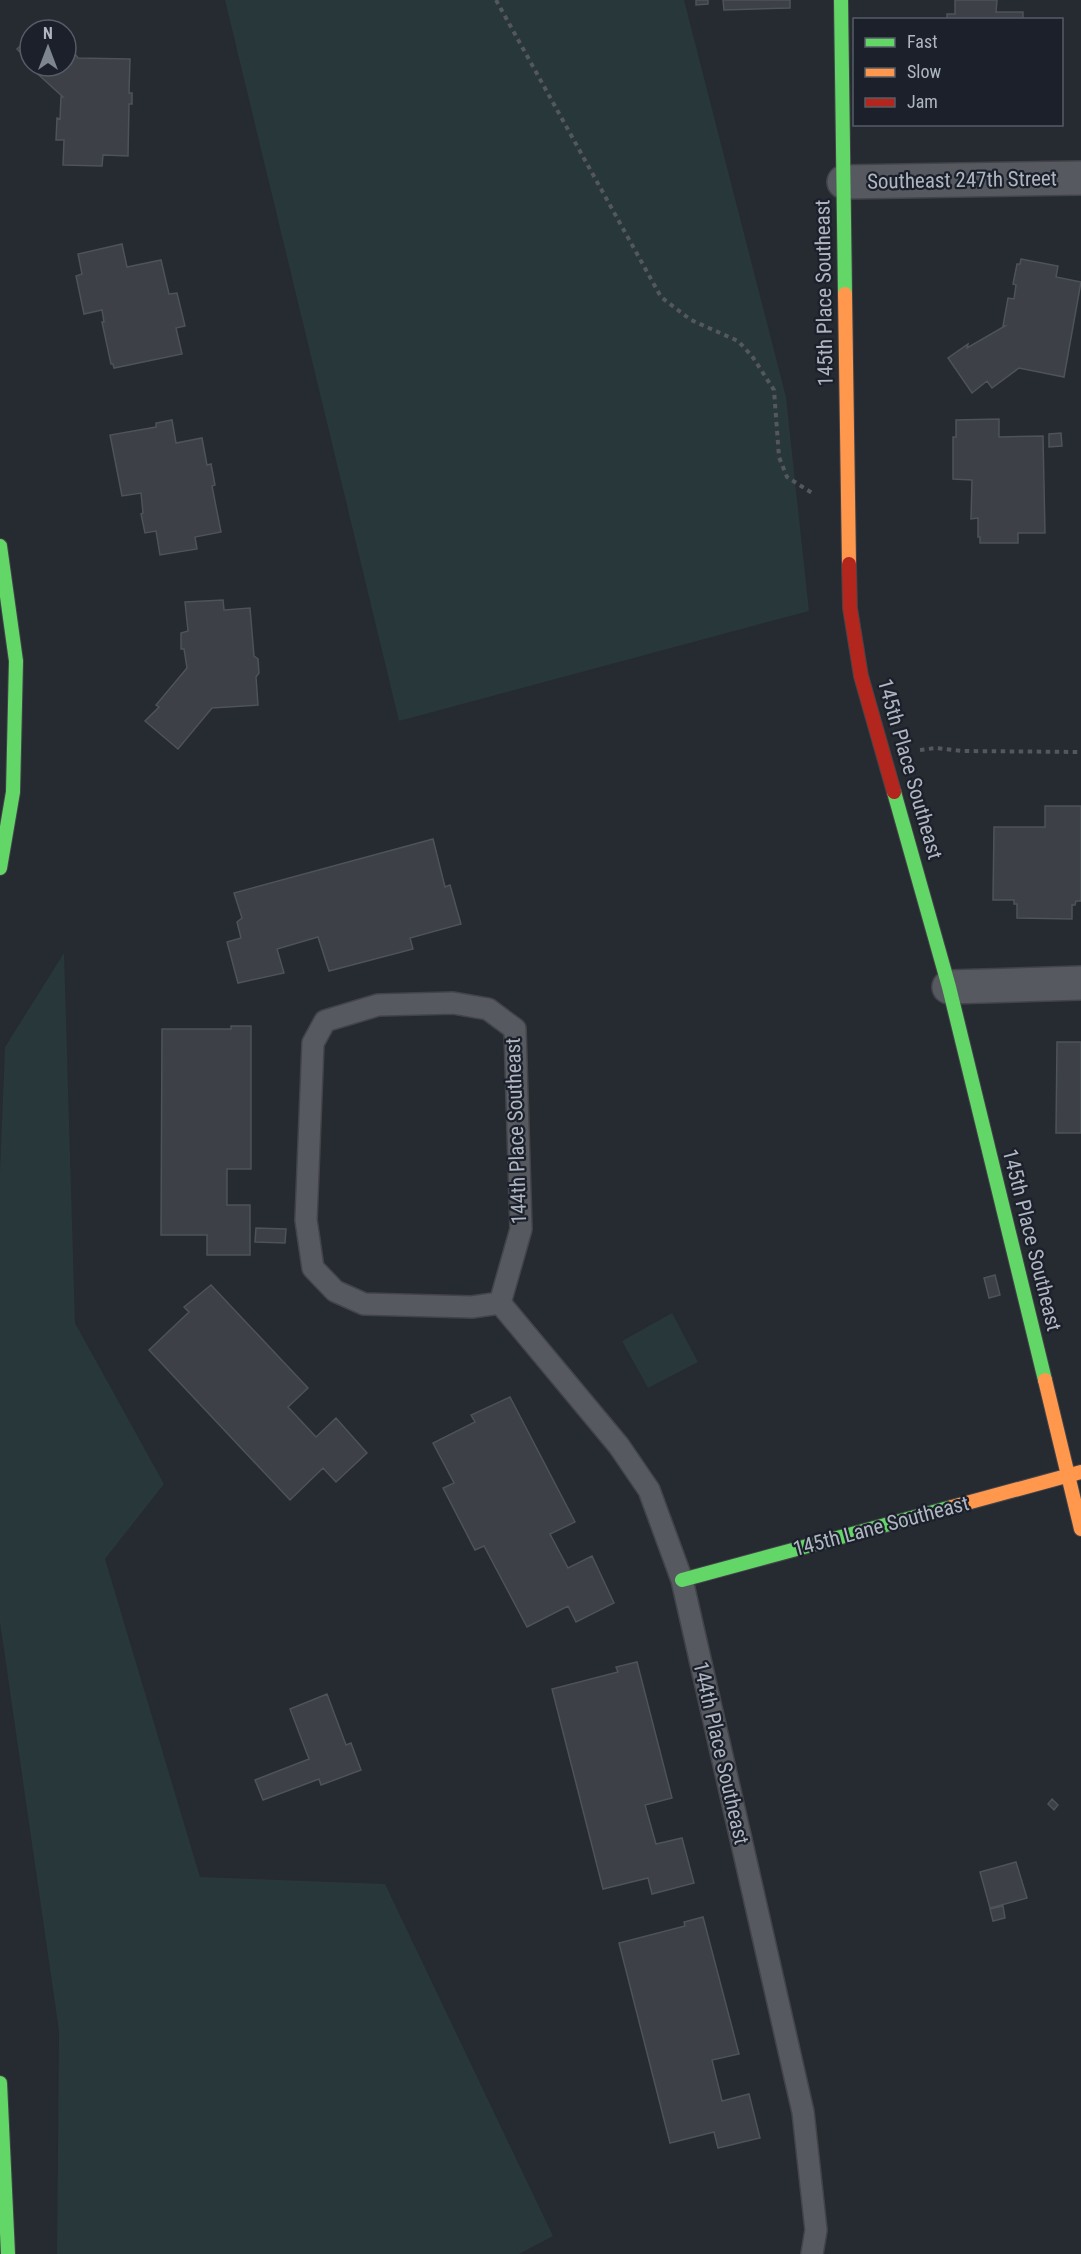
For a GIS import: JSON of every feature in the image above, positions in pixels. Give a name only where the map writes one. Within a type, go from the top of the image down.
[{"type":"street","name":"145th Place Southeast","points":[[841,0],[850,608],[861,676],[949,987],[1081,1529]]},
{"type":"street","name":"Southeast 247th Street","points":[[844,182],[1081,178]]},
{"type":"street","points":[[0,546],[16,661],[13,792],[0,868]]},
{"type":"street","points":[[949,987],[1081,983]]},
{"type":"street","name":"145th Lane Southeast","points":[[681,1580],[1081,1472]]},
{"type":"street","points":[[0,2083],[8,2254]]},
{"type":"lane","name":"144th Place Southeast","points":[[453,1003],[488,1009],[515,1029],[521,1229],[500,1304],[472,1308],[363,1304],[335,1292],[313,1268],[306,1220],[313,1043],[325,1021],[378,1005],[453,1003]]},
{"type":"lane","name":"144th Place Southeast","points":[[500,1304],[619,1446],[649,1490],[681,1580],[803,2112],[816,2230],[813,2254]]},
{"type":"path","points":[[496,0],[661,297],[691,321],[738,341],[752,357],[774,390],[779,457],[787,477],[849,517]]},
{"type":"path","points":[[883,753],[936,748],[963,751],[1081,752]]},
{"type":"shaded area","points":[[225,0],[684,0],[786,397],[809,611],[399,721]]},
{"type":"shaded area","points":[[64,953],[75,1323],[164,1484],[105,1559],[200,1877],[385,1884],[553,2236],[519,2254],[57,2254],[59,2031],[0,1622],[0,1171],[5,1047]]},
{"type":"shaded area","points":[[672,1313],[698,1362],[648,1388],[622,1341]]},
{"type":"building","points":[[696,0],[708,0],[708,4],[696,5]]},
{"type":"building","points":[[723,0],[790,0],[790,8],[724,10]]},
{"type":"building","points":[[955,0],[997,0],[996,12],[1023,12],[1023,18],[947,18],[947,14],[955,14]]},
{"type":"building","points":[[78,58],[130,59],[129,93],[132,93],[132,104],[129,104],[128,156],[103,155],[102,166],[63,165],[64,140],[56,140],[57,118],[60,119],[61,97],[63,97],[42,78],[78,78]]},
{"type":"building","points":[[122,244],[127,267],[161,260],[169,294],[177,293],[185,326],[176,328],[182,354],[114,368],[111,364],[102,322],[104,322],[102,310],[84,314],[76,276],[82,274],[78,254]]},
{"type":"building","points":[[1021,259],[1058,266],[1056,277],[1081,282],[1064,377],[1019,368],[992,388],[987,381],[972,393],[948,358],[968,344],[967,348],[1005,326],[1003,326],[1008,298],[1014,299],[1016,285],[1013,284],[1017,264],[1020,264]]},
{"type":"building","points":[[999,419],[999,437],[1043,436],[1045,533],[1018,533],[1018,543],[980,543],[978,518],[971,519],[972,480],[953,479],[953,437],[956,437],[956,420]]},
{"type":"building","points":[[172,420],[176,443],[202,438],[207,465],[211,464],[215,485],[212,486],[221,532],[195,537],[197,549],[160,555],[156,531],[145,533],[141,514],[143,513],[141,493],[122,496],[110,435],[156,427],[156,423]]},
{"type":"building","points":[[1061,433],[1062,446],[1049,447],[1049,434]]},
{"type":"building","points":[[223,600],[224,610],[250,608],[254,656],[258,659],[259,673],[256,677],[258,705],[212,708],[178,749],[145,721],[159,707],[156,705],[187,668],[184,649],[181,649],[181,633],[188,631],[185,602]]},
{"type":"building","points":[[1045,806],[1081,806],[1081,901],[1076,901],[1075,905],[1072,905],[1072,919],[1017,918],[1017,904],[1014,904],[1014,900],[993,900],[994,827],[1045,827]]},
{"type":"building","points":[[433,839],[445,887],[450,885],[461,924],[410,938],[413,949],[329,971],[318,937],[277,949],[284,973],[238,983],[227,942],[241,938],[237,922],[242,918],[234,893]]},
{"type":"building","points":[[231,1026],[251,1026],[251,1169],[227,1169],[227,1205],[250,1205],[250,1255],[207,1255],[207,1235],[161,1235],[162,1029],[231,1029]]},
{"type":"building","points":[[1057,1042],[1081,1042],[1081,1133],[1056,1133]]},
{"type":"building","points":[[256,1228],[286,1229],[285,1243],[255,1242]]},
{"type":"building","points":[[995,1275],[1000,1295],[989,1298],[984,1278]]},
{"type":"building","points":[[211,1285],[308,1388],[288,1407],[316,1437],[336,1418],[367,1453],[336,1482],[323,1468],[290,1500],[149,1350],[189,1312],[184,1307]]},
{"type":"building","points":[[510,1397],[575,1522],[550,1534],[568,1568],[592,1556],[614,1603],[576,1622],[568,1606],[527,1627],[484,1546],[475,1550],[443,1488],[454,1483],[433,1443],[475,1422],[471,1415]]},
{"type":"building","points":[[637,1662],[672,1798],[645,1805],[656,1844],[682,1838],[694,1883],[652,1894],[648,1878],[603,1889],[552,1689],[618,1672],[616,1667]]},
{"type":"building","points":[[327,1694],[346,1745],[351,1743],[361,1770],[321,1785],[319,1779],[263,1800],[255,1780],[309,1759],[290,1709]]},
{"type":"building","points":[[1052,1799],[1058,1805],[1054,1810],[1048,1804]]},
{"type":"building","points":[[1016,1862],[1027,1898],[990,1908],[980,1872]]},
{"type":"building","points":[[1003,1906],[1005,1918],[993,1921],[990,1909]]},
{"type":"building","points":[[703,1917],[739,2054],[712,2060],[722,2101],[749,2094],[760,2138],[718,2148],[714,2132],[670,2143],[619,1943],[685,1926],[684,1922]]},
{"type":"traffic: fast","points":[[841,0],[845,294]]},
{"type":"traffic: fast","points":[[0,546],[16,661],[13,792],[0,868]]},
{"type":"traffic: fast","points":[[894,792],[949,987],[1045,1380]]},
{"type":"traffic: fast","points":[[682,1580],[952,1507]]},
{"type":"traffic: fast","points":[[0,2083],[8,2254]]},
{"type":"traffic: slow","points":[[845,294],[849,564]]},
{"type":"traffic: slow","points":[[1045,1380],[1081,1529]]},
{"type":"traffic: slow","points":[[952,1507],[1081,1472]]},
{"type":"traffic: jam","points":[[849,564],[850,608],[861,676],[894,792]]}]
